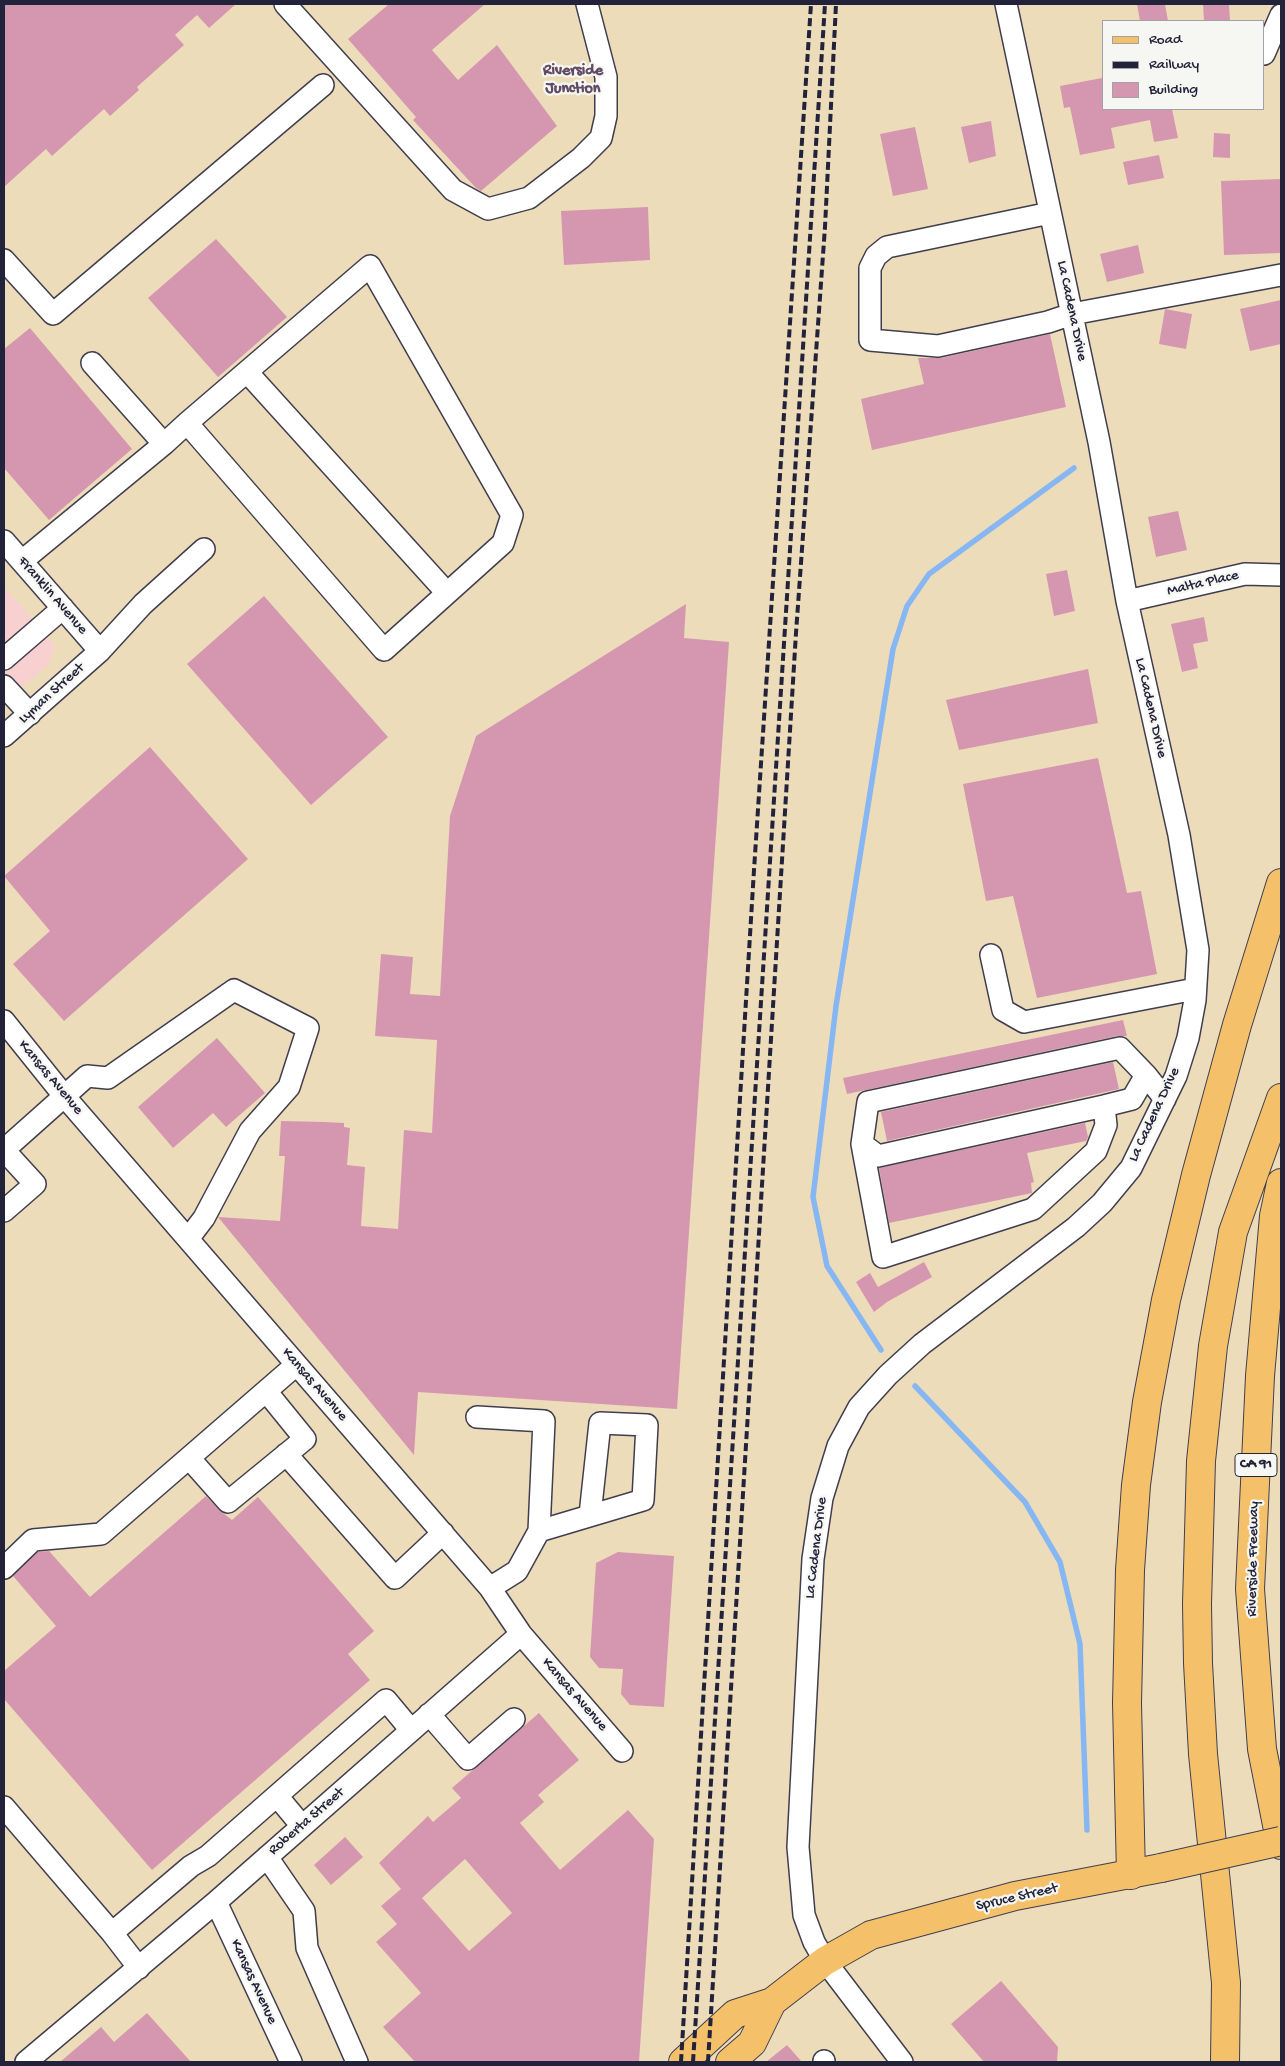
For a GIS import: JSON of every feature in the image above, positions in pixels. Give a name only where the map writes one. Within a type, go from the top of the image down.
[{"type":"main road","points":[[1131,1875],[1127,1703],[1130,1570],[1136,1486],[1147,1402],[1166,1300],[1196,1175],[1237,1025],[1281,883]]},
{"type":"main road","points":[[1225,2062],[1226,1983],[1203,1754],[1198,1663],[1197,1551],[1201,1461],[1213,1346],[1234,1232],[1281,1098]]},
{"type":"main road","name":"Riverside Freeway","points":[[1281,1183],[1274,1216],[1260,1376],[1250,1589],[1262,1749],[1281,1845]]},
{"type":"main road","name":"Spruce Street","points":[[683,2062],[735,2014],[772,2002],[825,1960],[871,1935],[1016,1896],[1131,1875],[1281,1841]]},
{"type":"main road","name":"Spruce Street","points":[[730,2062],[752,2043],[772,2002]]},
{"type":"street","points":[[285,4],[453,190],[488,209],[529,198],[581,158],[601,138],[606,116],[606,77],[587,4]]},
{"type":"street","name":"La Cadena Drive","points":[[825,1960],[814,1942],[804,1915],[798,1847],[813,1559],[822,1498],[838,1446],[859,1407],[888,1375],[922,1344],[1076,1227],[1102,1203],[1131,1168],[1176,1076],[1188,1038],[1195,989],[1198,950],[1192,900],[1126,602],[1099,442],[1006,4]]},
{"type":"street","points":[[1265,52],[1281,15]]},
{"type":"street","points":[[4,260],[52,314],[323,86]]},
{"type":"street","points":[[1050,213],[888,246],[876,256],[870,268],[870,340],[938,346],[1048,322],[1072,314],[1281,275]]},
{"type":"street","points":[[22,562],[164,444],[187,423],[370,266],[512,515],[503,543],[384,650],[187,423]]},
{"type":"street","points":[[92,363],[164,444]]},
{"type":"street","points":[[247,372],[447,593]]},
{"type":"street","name":"Franklin Avenue","points":[[4,540],[100,651]]},
{"type":"street","name":"Lyman Street","points":[[4,736],[100,651],[143,604],[204,549]]},
{"type":"street","name":"Malta Place","points":[[1126,602],[1245,574],[1281,575]]},
{"type":"street","points":[[4,660],[63,608]]},
{"type":"street","points":[[4,686],[30,714]]},
{"type":"street","points":[[991,955],[1003,1010],[1024,1022],[1195,989]]},
{"type":"street","points":[[4,1211],[35,1184],[4,1150],[87,1076],[108,1078],[234,990],[308,1028],[288,1087],[250,1131],[204,1218],[188,1238]]},
{"type":"street","name":"Kansas Avenue","points":[[4,1021],[65,1097],[490,1588],[521,1634],[622,1751]]},
{"type":"street","points":[[1104,1106],[1106,1124],[1096,1151],[1033,1209],[883,1257],[862,1144],[868,1102],[1120,1048],[1165,1099]]},
{"type":"street","points":[[862,1144],[878,1156],[1104,1106],[1132,1099],[1146,1076]]},
{"type":"street","points":[[4,1568],[33,1540],[101,1534],[296,1364]]},
{"type":"street","points":[[189,1458],[228,1502],[305,1439],[266,1391]]},
{"type":"street","points":[[477,1416],[544,1421],[540,1530],[517,1571],[490,1588]]},
{"type":"street","points":[[540,1530],[643,1500],[647,1424],[600,1423],[590,1515]]},
{"type":"street","points":[[286,1454],[395,1578],[442,1534]]},
{"type":"street","name":"Roberta Street","points":[[26,2062],[216,1902],[521,1634]]},
{"type":"street","points":[[112,1933],[191,1866],[208,1856],[386,1700],[411,1730]]},
{"type":"street","points":[[429,1714],[468,1759],[514,1719]]},
{"type":"street","points":[[277,1796],[302,1826]]},
{"type":"street","points":[[4,1807],[112,1933],[139,1968]]},
{"type":"street","points":[[267,1857],[304,1911],[307,1948],[357,2062]]},
{"type":"street","name":"Kansas Avenue","points":[[216,1902],[290,2062]]},
{"type":"street","points":[[825,1960],[902,2062]]},
{"type":"shaded area","points":[[4,586],[55,646],[49,664],[4,702]]},
{"type":"building","points":[[4,4],[236,4],[209,28],[197,15],[175,35],[184,45],[137,87],[139,90],[110,116],[104,109],[52,156],[46,149],[4,187]]},
{"type":"building","points":[[389,4],[485,4],[432,50],[458,80],[497,45],[557,126],[481,191],[476,188],[413,120],[416,117],[348,39]]},
{"type":"building","points":[[1137,4],[1165,4],[1168,20],[1140,20]]},
{"type":"building","points":[[1203,4],[1229,4],[1230,20],[1204,20]]},
{"type":"building","points":[[1102,78],[1102,110],[1172,110],[1178,138],[1154,142],[1150,120],[1111,128],[1115,148],[1080,155],[1070,107],[1064,108],[1060,86]]},
{"type":"building","points":[[991,121],[996,156],[969,163],[961,127]]},
{"type":"building","points":[[915,127],[928,189],[893,196],[880,134]]},
{"type":"building","points":[[1214,133],[1230,134],[1230,158],[1213,157]]},
{"type":"building","points":[[1159,155],[1164,178],[1128,185],[1123,162]]},
{"type":"building","points":[[1281,179],[1281,253],[1224,255],[1221,181]]},
{"type":"building","points":[[648,207],[650,260],[564,265],[561,211]]},
{"type":"building","points":[[216,239],[287,317],[218,377],[148,298]]},
{"type":"building","points":[[1138,245],[1144,273],[1107,282],[1100,254]]},
{"type":"building","points":[[1281,300],[1281,344],[1250,351],[1240,309]]},
{"type":"building","points":[[1165,309],[1192,314],[1186,349],[1159,344]]},
{"type":"building","points":[[30,328],[132,449],[49,520],[4,468],[4,349]]},
{"type":"building","points":[[1050,334],[1066,407],[872,450],[861,399],[924,384],[918,358],[941,358]]},
{"type":"building","points":[[1178,511],[1187,550],[1156,557],[1148,517]]},
{"type":"building","points":[[1067,570],[1075,611],[1054,616],[1046,574]]},
{"type":"building","points":[[264,596],[388,737],[311,805],[187,664]]},
{"type":"building","points":[[686,604],[684,638],[729,642],[677,1409],[418,1392],[414,1455],[218,1217],[280,1221],[285,1156],[279,1156],[281,1121],[344,1123],[344,1127],[350,1128],[347,1165],[365,1167],[361,1226],[398,1229],[404,1130],[432,1133],[437,1040],[375,1036],[381,954],[413,957],[410,994],[440,996],[450,816],[476,736]]},
{"type":"building","points":[[1204,617],[1208,641],[1193,644],[1198,668],[1182,672],[1171,624]]},
{"type":"building","points":[[1088,669],[1098,723],[959,750],[946,700]]},
{"type":"building","points":[[150,747],[248,859],[64,1021],[13,964],[50,931],[4,876]]},
{"type":"building","points":[[1098,758],[1127,893],[1141,891],[1157,974],[1037,998],[1013,896],[986,901],[963,784]]},
{"type":"building","points":[[1123,1020],[1127,1036],[1117,1036],[847,1094],[843,1078]]},
{"type":"building","points":[[217,1038],[265,1093],[226,1127],[213,1113],[173,1148],[138,1107]]},
{"type":"building","points":[[1113,1062],[1119,1089],[887,1141],[881,1112]]},
{"type":"building","points":[[1085,1123],[1088,1137],[1086,1141],[1027,1153],[1034,1182],[1031,1183],[1032,1193],[889,1223],[879,1168]]},
{"type":"building","points":[[924,1262],[932,1277],[887,1302],[874,1312],[856,1282],[870,1273],[878,1287]]},
{"type":"building","points":[[206,1496],[232,1520],[258,1497],[374,1631],[348,1654],[370,1680],[152,1870],[4,1699],[4,1671],[56,1626],[13,1576],[38,1552],[49,1551],[90,1597]]},
{"type":"building","points":[[618,1552],[674,1556],[664,1707],[630,1705],[621,1694],[623,1669],[599,1668],[590,1657],[596,1563]]},
{"type":"building","points":[[539,1713],[579,1760],[538,1795],[544,1802],[520,1823],[560,1870],[628,1810],[654,1839],[639,2062],[415,2062],[383,2027],[421,1993],[376,1942],[397,1924],[381,1906],[401,1889],[379,1863],[428,1816],[433,1822],[461,1798],[452,1788]],"holes":[[[465,1859],[512,1913],[469,1951],[422,1898]]]},
{"type":"building","points":[[345,1837],[363,1857],[331,1885],[314,1865]]},
{"type":"building","points":[[1001,1981],[1058,2047],[1057,2062],[984,2062],[951,2024]]},
{"type":"building","points":[[147,2013],[191,2062],[60,2062],[101,2027],[114,2042]]},
{"type":"building","points":[[787,2045],[802,2062],[766,2062]]},
{"type":"waterway","points":[[881,1350],[827,1266],[813,1197],[836,1006],[893,649],[907,606],[929,574],[1074,468]]},
{"type":"waterway","points":[[915,1386],[1025,1502],[1060,1562],[1080,1644],[1087,1830]]},
{"type":"railway","points":[[681,2062],[754,870],[811,4]]},
{"type":"railway","points":[[693,2062],[825,4]]},
{"type":"railway","points":[[708,2062],[796,633],[825,227],[836,4]]},
{"type":"district","name":"Riverside Junction","points":[[573,81]]}]
